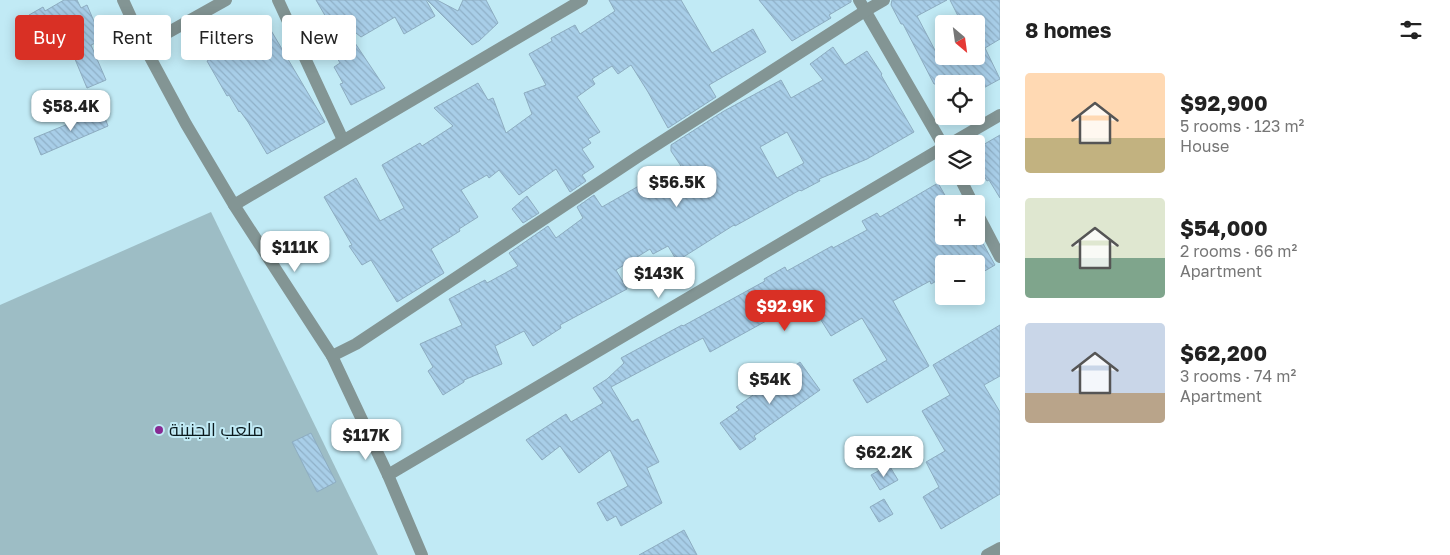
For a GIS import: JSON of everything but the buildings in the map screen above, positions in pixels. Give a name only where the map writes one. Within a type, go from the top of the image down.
[{"type":"street","points":[[123,0],[130,15]]},
{"type":"street","points":[[171,31],[226,0]]},
{"type":"street","points":[[278,0],[343,140]]},
{"type":"street","points":[[234,204],[582,0]]},
{"type":"street","points":[[332,356],[356,344],[862,5],[884,0]]},
{"type":"street","points":[[862,5],[937,135]]},
{"type":"street","points":[[152,60],[186,124],[234,204],[332,356],[388,475],[422,555]]},
{"type":"street","points":[[966,135],[1000,115]]},
{"type":"street","points":[[388,475],[935,152]]},
{"type":"street","points":[[985,228],[1000,257]]},
{"type":"street","points":[[987,555],[1000,548]]},
{"type":"shaded area","name":"ملعب الجنينة","points":[[211,212],[378,555],[0,555],[0,305]]},
{"type":"place","name":"ملعب الجنينة","points":[[159,430]]}]
